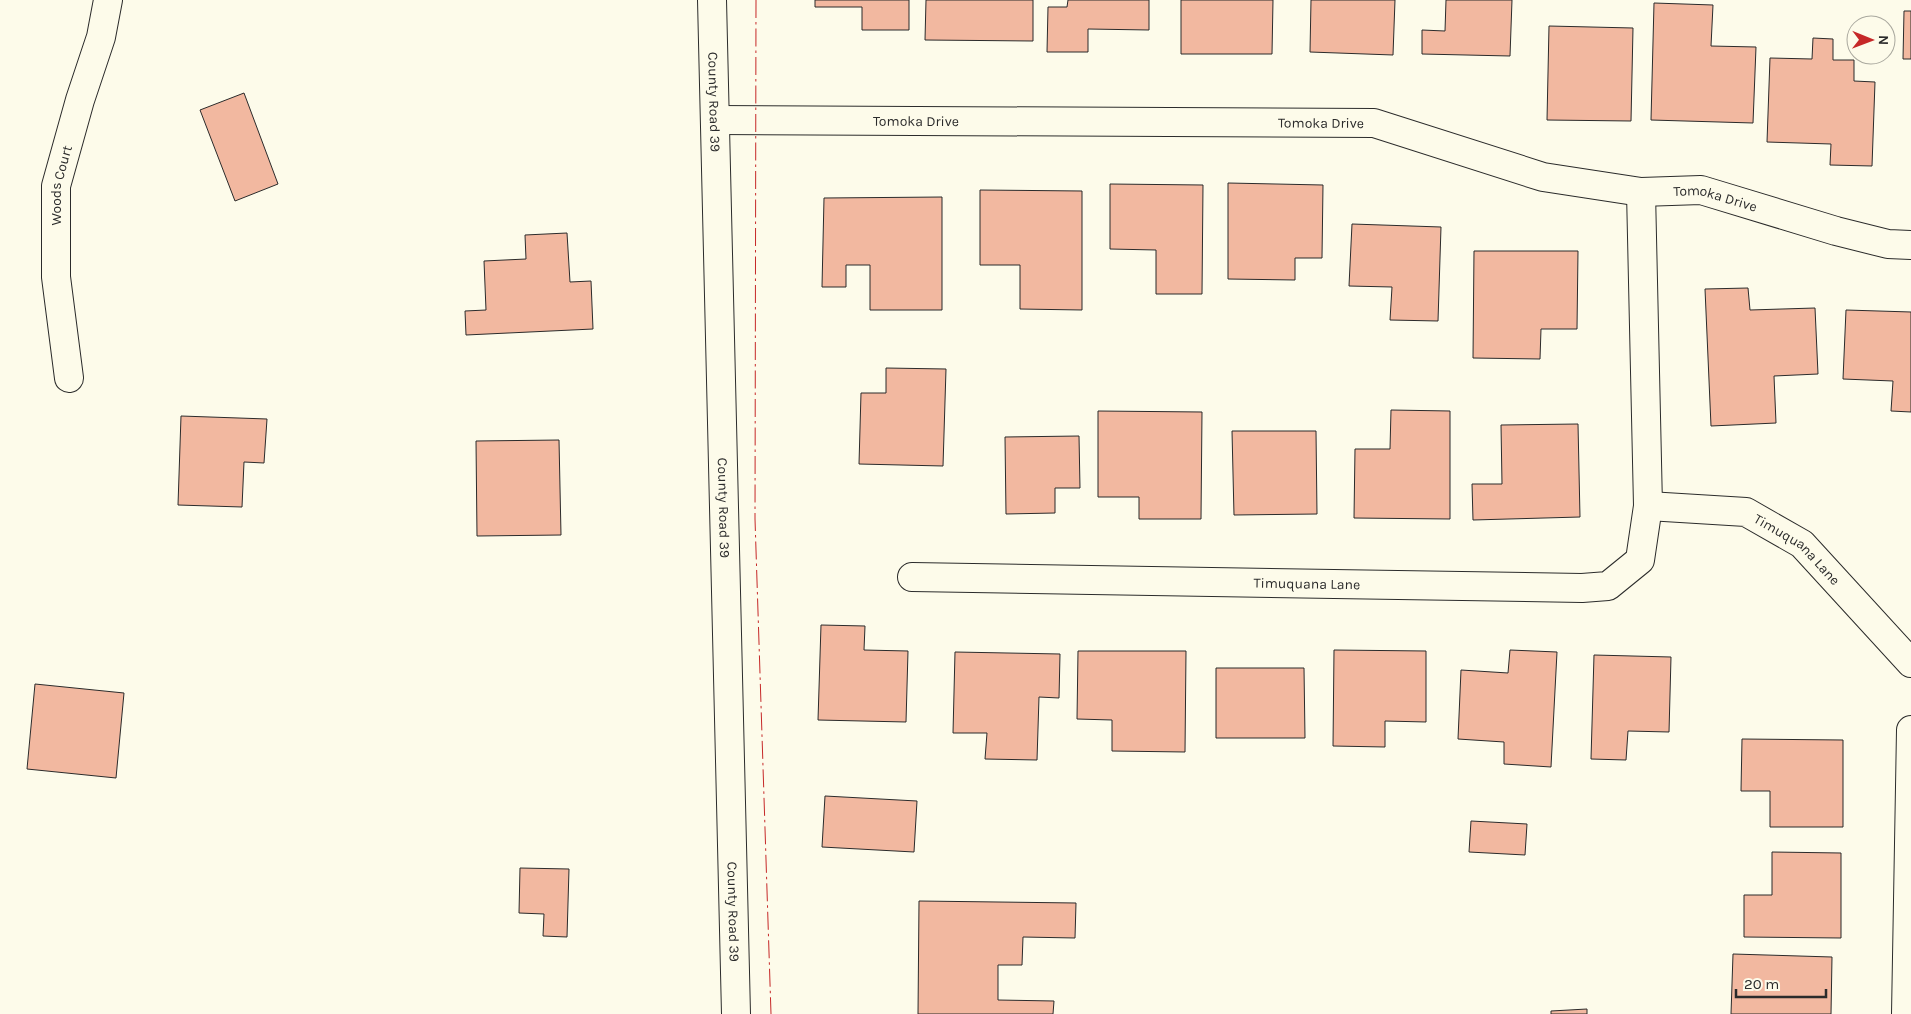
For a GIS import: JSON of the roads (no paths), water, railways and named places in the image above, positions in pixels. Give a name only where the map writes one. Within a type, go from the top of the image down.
[{"type":"street","name":"Woods Court","points":[[69,378],[56,278],[56,186],[80,100],[101,36],[108,0]]},
{"type":"street","name":"County Road 39","points":[[712,0],[736,1014]]},
{"type":"street","name":"Tomoka Drive","points":[[715,120],[1374,123],[1543,177],[1641,192],[1701,190],[1845,233],[1888,244],[1911,245]]},
{"type":"street","name":"Timuquana Lane","points":[[912,577],[1582,588],[1608,586],[1640,560],[1648,506],[1641,192]]},
{"type":"street","name":"Timuquana Lane","points":[[1648,506],[1746,512],[1802,544],[1911,663]]},
{"type":"street","points":[[1906,1014],[1911,730]]}]
